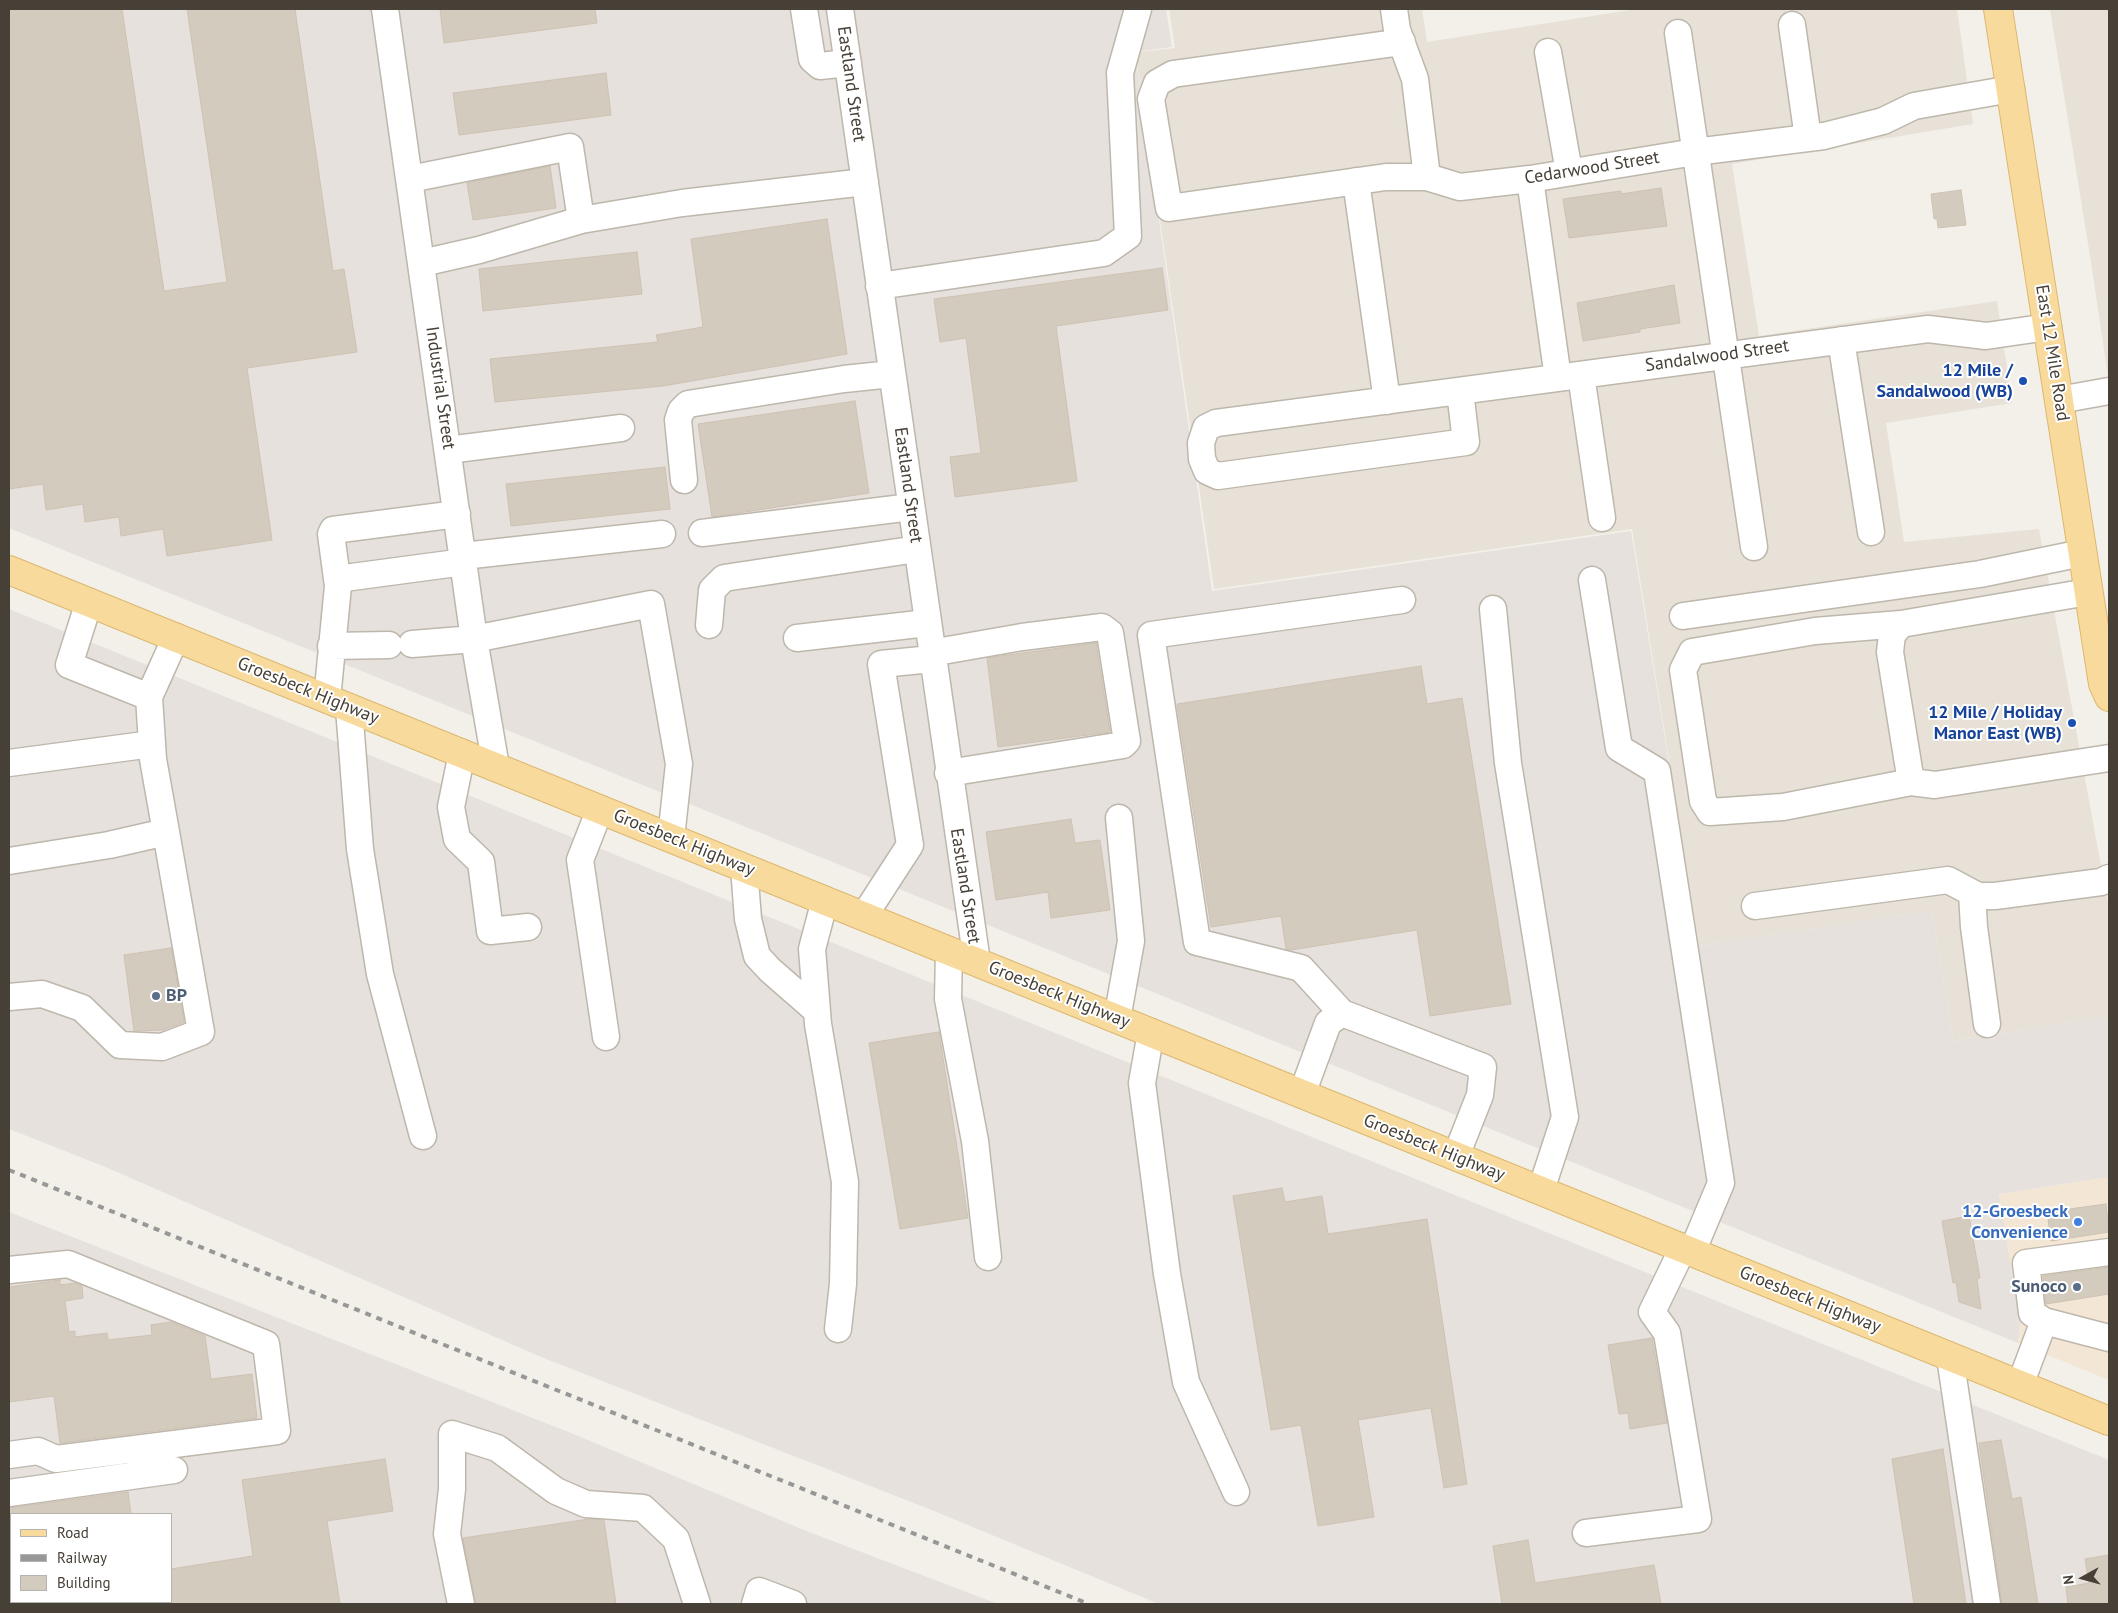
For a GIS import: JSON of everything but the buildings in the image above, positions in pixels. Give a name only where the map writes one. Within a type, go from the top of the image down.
[{"type":"main road","name":"East 12 Mile Road","points":[[1998,9],[2088,592],[2103,647],[2107,688]]},
{"type":"main road","name":"Groesbeck Highway","points":[[9,570],[1950,1357],[2020,1385],[2108,1416]]},
{"type":"street","name":"Industrial Street","points":[[385,9],[474,639],[496,767]]},
{"type":"street","points":[[804,9],[812,59],[820,66],[848,63]]},
{"type":"street","name":"Eastland Street","points":[[840,9],[948,773],[977,962]]},
{"type":"street","points":[[879,286],[1104,253],[1128,236],[1120,74],[1138,9]]},
{"type":"street","points":[[1394,9],[1402,42],[1415,79],[1427,177]]},
{"type":"street","points":[[1792,25],[1808,138]]},
{"type":"street","points":[[1678,32],[1754,547]]},
{"type":"street","name":"Cedarwood Street","points":[[1402,42],[1173,74],[1157,83],[1151,99],[1169,208],[1386,177],[1427,177],[1460,187],[1530,179],[1695,152],[1808,138],[1882,121],[1914,106],[2011,88]]},
{"type":"street","points":[[1548,52],[1569,172]]},
{"type":"street","points":[[410,179],[570,147],[581,220]]},
{"type":"street","points":[[1530,179],[1570,376],[1602,518]]},
{"type":"street","points":[[1356,181],[1387,401]]},
{"type":"street","points":[[422,263],[479,250],[581,220],[682,203],[865,182]]},
{"type":"street","name":"Sandalwood Street","points":[[1460,391],[1466,442],[1218,476],[1208,471],[1202,459],[1201,443],[1206,428],[1216,423],[1727,354],[1928,329],[1986,336],[2048,327]]},
{"type":"street","points":[[1841,340],[1871,532]]},
{"type":"street","points":[[684,480],[678,420],[681,411],[688,404],[844,379],[892,374]]},
{"type":"street","points":[[2059,400],[2109,392]]},
{"type":"street","points":[[448,450],[621,428]]},
{"type":"street","points":[[702,533],[911,507]]},
{"type":"street","points":[[423,1136],[380,974],[338,703],[331,646],[337,579],[331,534],[333,530],[457,514]]},
{"type":"street","points":[[337,579],[463,559],[662,534]]},
{"type":"street","points":[[709,625],[712,590],[724,578],[917,549]]},
{"type":"street","points":[[1683,616],[1980,574],[2082,553]]},
{"type":"street","points":[[1586,1533],[1698,1519],[1667,1333],[1652,1312],[1722,1183],[1657,771],[1619,748],[1592,580]]},
{"type":"street","points":[[2088,592],[1901,624],[1815,631],[1692,652],[1682,670],[1703,801],[1710,812],[1783,807],[1911,782],[1935,785],[2109,758]]},
{"type":"street","points":[[1402,600],[1151,635],[1197,942],[1301,968],[1342,1013],[1483,1067],[1480,1095],[1456,1156]]},
{"type":"street","points":[[89,602],[69,666],[149,697]]},
{"type":"street","points":[[331,646],[474,639],[651,604],[679,764],[671,838]]},
{"type":"street","points":[[1493,610],[1508,763],[1565,1117],[1541,1190]]},
{"type":"street","points":[[796,638],[927,623]]},
{"type":"street","points":[[1901,624],[1892,635],[1890,652],[1911,782]]},
{"type":"street","points":[[864,916],[910,845],[881,664],[1102,627],[1110,633],[1127,741],[1123,745],[948,773]]},
{"type":"street","points":[[9,997],[42,994],[82,1008],[120,1045],[162,1047],[201,1032],[152,744],[149,697],[176,637]]},
{"type":"street","points":[[9,763],[152,744]]},
{"type":"street","points":[[462,754],[451,807],[457,839],[481,862],[490,931],[528,926]]},
{"type":"street","points":[[600,809],[580,860],[606,1037]]},
{"type":"street","points":[[1116,1018],[1132,941],[1119,818]]},
{"type":"street","points":[[9,861],[166,832]]},
{"type":"street","points":[[744,868],[748,919],[758,956],[770,970],[817,1011]]},
{"type":"street","points":[[1755,906],[1948,880],[1978,896],[1995,896],[2101,882],[2109,878]]},
{"type":"street","points":[[1972,893],[1974,927],[1987,1024]]},
{"type":"street","points":[[825,900],[812,949],[817,1011],[845,1182],[842,1284],[838,1329]]},
{"type":"street","points":[[950,951],[948,999],[975,1141],[988,1257]]},
{"type":"street","points":[[1302,1094],[1328,1023],[1342,1013]]},
{"type":"street","points":[[1150,1032],[1142,1083],[1167,1274],[1186,1382],[1236,1492]]},
{"type":"street","points":[[2109,1252],[2026,1263],[2032,1313],[2044,1321],[2109,1338]]},
{"type":"street","points":[[9,1270],[68,1264],[266,1344],[277,1431],[56,1460],[38,1451],[9,1455]]},
{"type":"street","points":[[2020,1385],[2044,1321]]},
{"type":"street","points":[[1950,1357],[1987,1604]]},
{"type":"street","points":[[461,1604],[447,1534],[452,1489],[452,1434],[497,1448],[556,1491],[586,1504],[643,1508],[676,1540],[696,1600]]},
{"type":"street","points":[[9,1493],[174,1470]]},
{"type":"street","points":[[755,1604],[759,1591],[792,1604]]},
{"type":"shaded area","points":[[9,9],[1166,9],[1172,47],[1135,52],[1212,591],[1631,531],[1699,946],[1932,911],[1953,1041],[2109,1017],[2109,1177],[1999,1194],[2020,1322],[2018,1343],[9,528]]},
{"type":"shaded area","points":[[1169,9],[1422,9],[1427,42],[1637,9],[1957,9],[1973,124],[1732,164],[1759,336],[1997,301],[2012,403],[1886,423],[1904,542],[2039,529],[2109,909],[2109,1017],[1953,1041],[1932,911],[1699,946],[1632,529],[1214,589],[1136,56],[1139,52],[1175,48]]},
{"type":"shaded area","points":[[2050,9],[2109,9],[2109,383],[2091,262]]},
{"type":"shaded area","points":[[9,609],[2109,1460],[2109,1604],[1159,1604],[929,1509],[541,1357],[103,1166],[9,1129]]},
{"type":"shaded area","points":[[2109,1177],[2109,1380],[2018,1343],[2020,1322],[1999,1194]]},
{"type":"shaded area","points":[[9,1212],[571,1433],[809,1532],[998,1604],[9,1604]]},
{"type":"railway","points":[[9,1170],[1089,1604]]},
{"type":"place","name":"12 Mile / Sandalwood (WB)","points":[[2023,381]]},
{"type":"place","name":"12 Mile / Holiday Manor East (WB)","points":[[2072,723]]},
{"type":"place","name":"BP","points":[[156,996]]},
{"type":"place","name":"12-Groesbeck Convenience","points":[[2078,1222]]},
{"type":"place","name":"Sunoco","points":[[2077,1287]]}]
